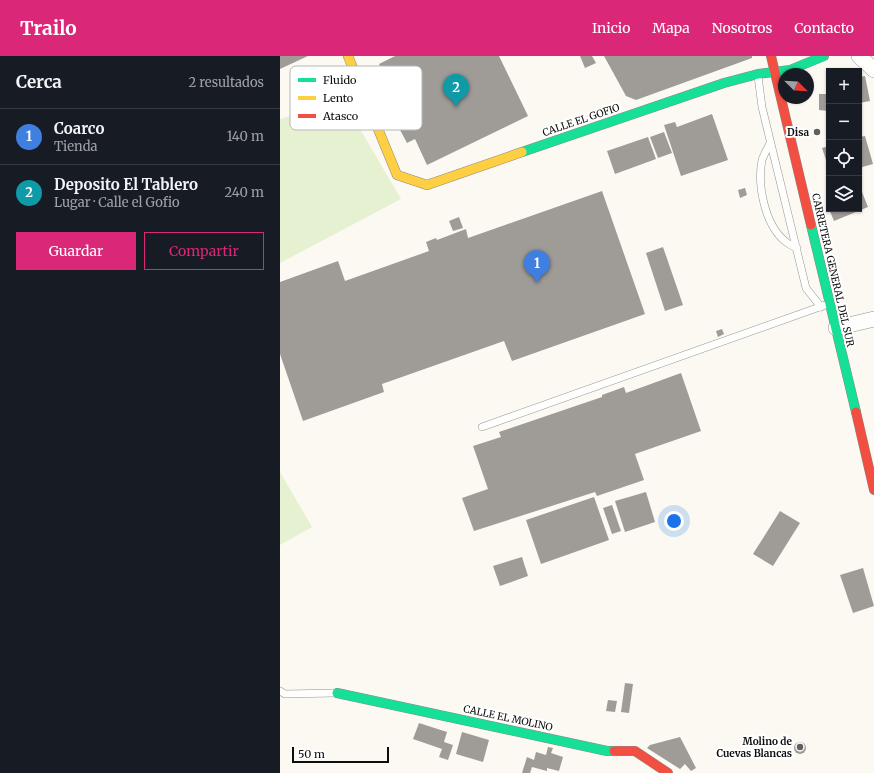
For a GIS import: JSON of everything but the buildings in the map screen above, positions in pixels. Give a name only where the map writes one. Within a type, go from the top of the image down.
[{"type":"street","name":"CALLE EL GOFIO","points":[[348,56],[352,66]]},
{"type":"street","name":"CARRETERA GENERAL DEL SUR","points":[[770,56],[775,72],[826,305],[836,328],[872,472],[874,490]]},
{"type":"street","name":"CALLE EL GOFIO","points":[[378,130],[397,175],[427,185],[724,83],[758,74],[790,70],[824,56]]},
{"type":"street","points":[[859,56],[874,70]]},
{"type":"street","points":[[836,328],[874,319]]},
{"type":"street","name":"CALLE EL MOLINO","points":[[337,694],[607,751],[635,751],[668,773]]},
{"type":"lane","points":[[758,74],[762,107],[770,143],[806,288],[826,305]]},
{"type":"lane","points":[[770,143],[762,160],[761,182],[765,203],[771,224],[785,242],[796,248]]},
{"type":"lane","points":[[482,427],[826,305]]},
{"type":"lane","points":[[280,691],[285,694],[337,694]]},
{"type":"green space","points":[[290,116],[290,130],[361,130],[401,199],[280,263],[280,119]]},
{"type":"green space","points":[[280,472],[312,527],[280,545]]},
{"type":"traffic: fast","points":[[522,152],[724,83],[758,74],[790,70],[824,56]]},
{"type":"traffic: fast","points":[[811,225],[856,412]]},
{"type":"traffic: fast","points":[[337,693],[607,751],[614,751]]},
{"type":"traffic: slow","points":[[348,56],[352,66]]},
{"type":"traffic: slow","points":[[378,130],[397,175],[427,185],[522,152]]},
{"type":"traffic: jam","points":[[771,56],[811,225]]},
{"type":"traffic: jam","points":[[856,412],[874,490]]},
{"type":"traffic: jam","points":[[614,751],[635,751],[668,773]]},
{"type":"place","name":"Deposito El Tablero","points":[[456,107]]},
{"type":"place","name":"Disa","points":[[817,132]]},
{"type":"place","name":"Coarco","points":[[537,283]]},
{"type":"place","name":"Molino de Cuevas Blancas","points":[[800,747]]}]
